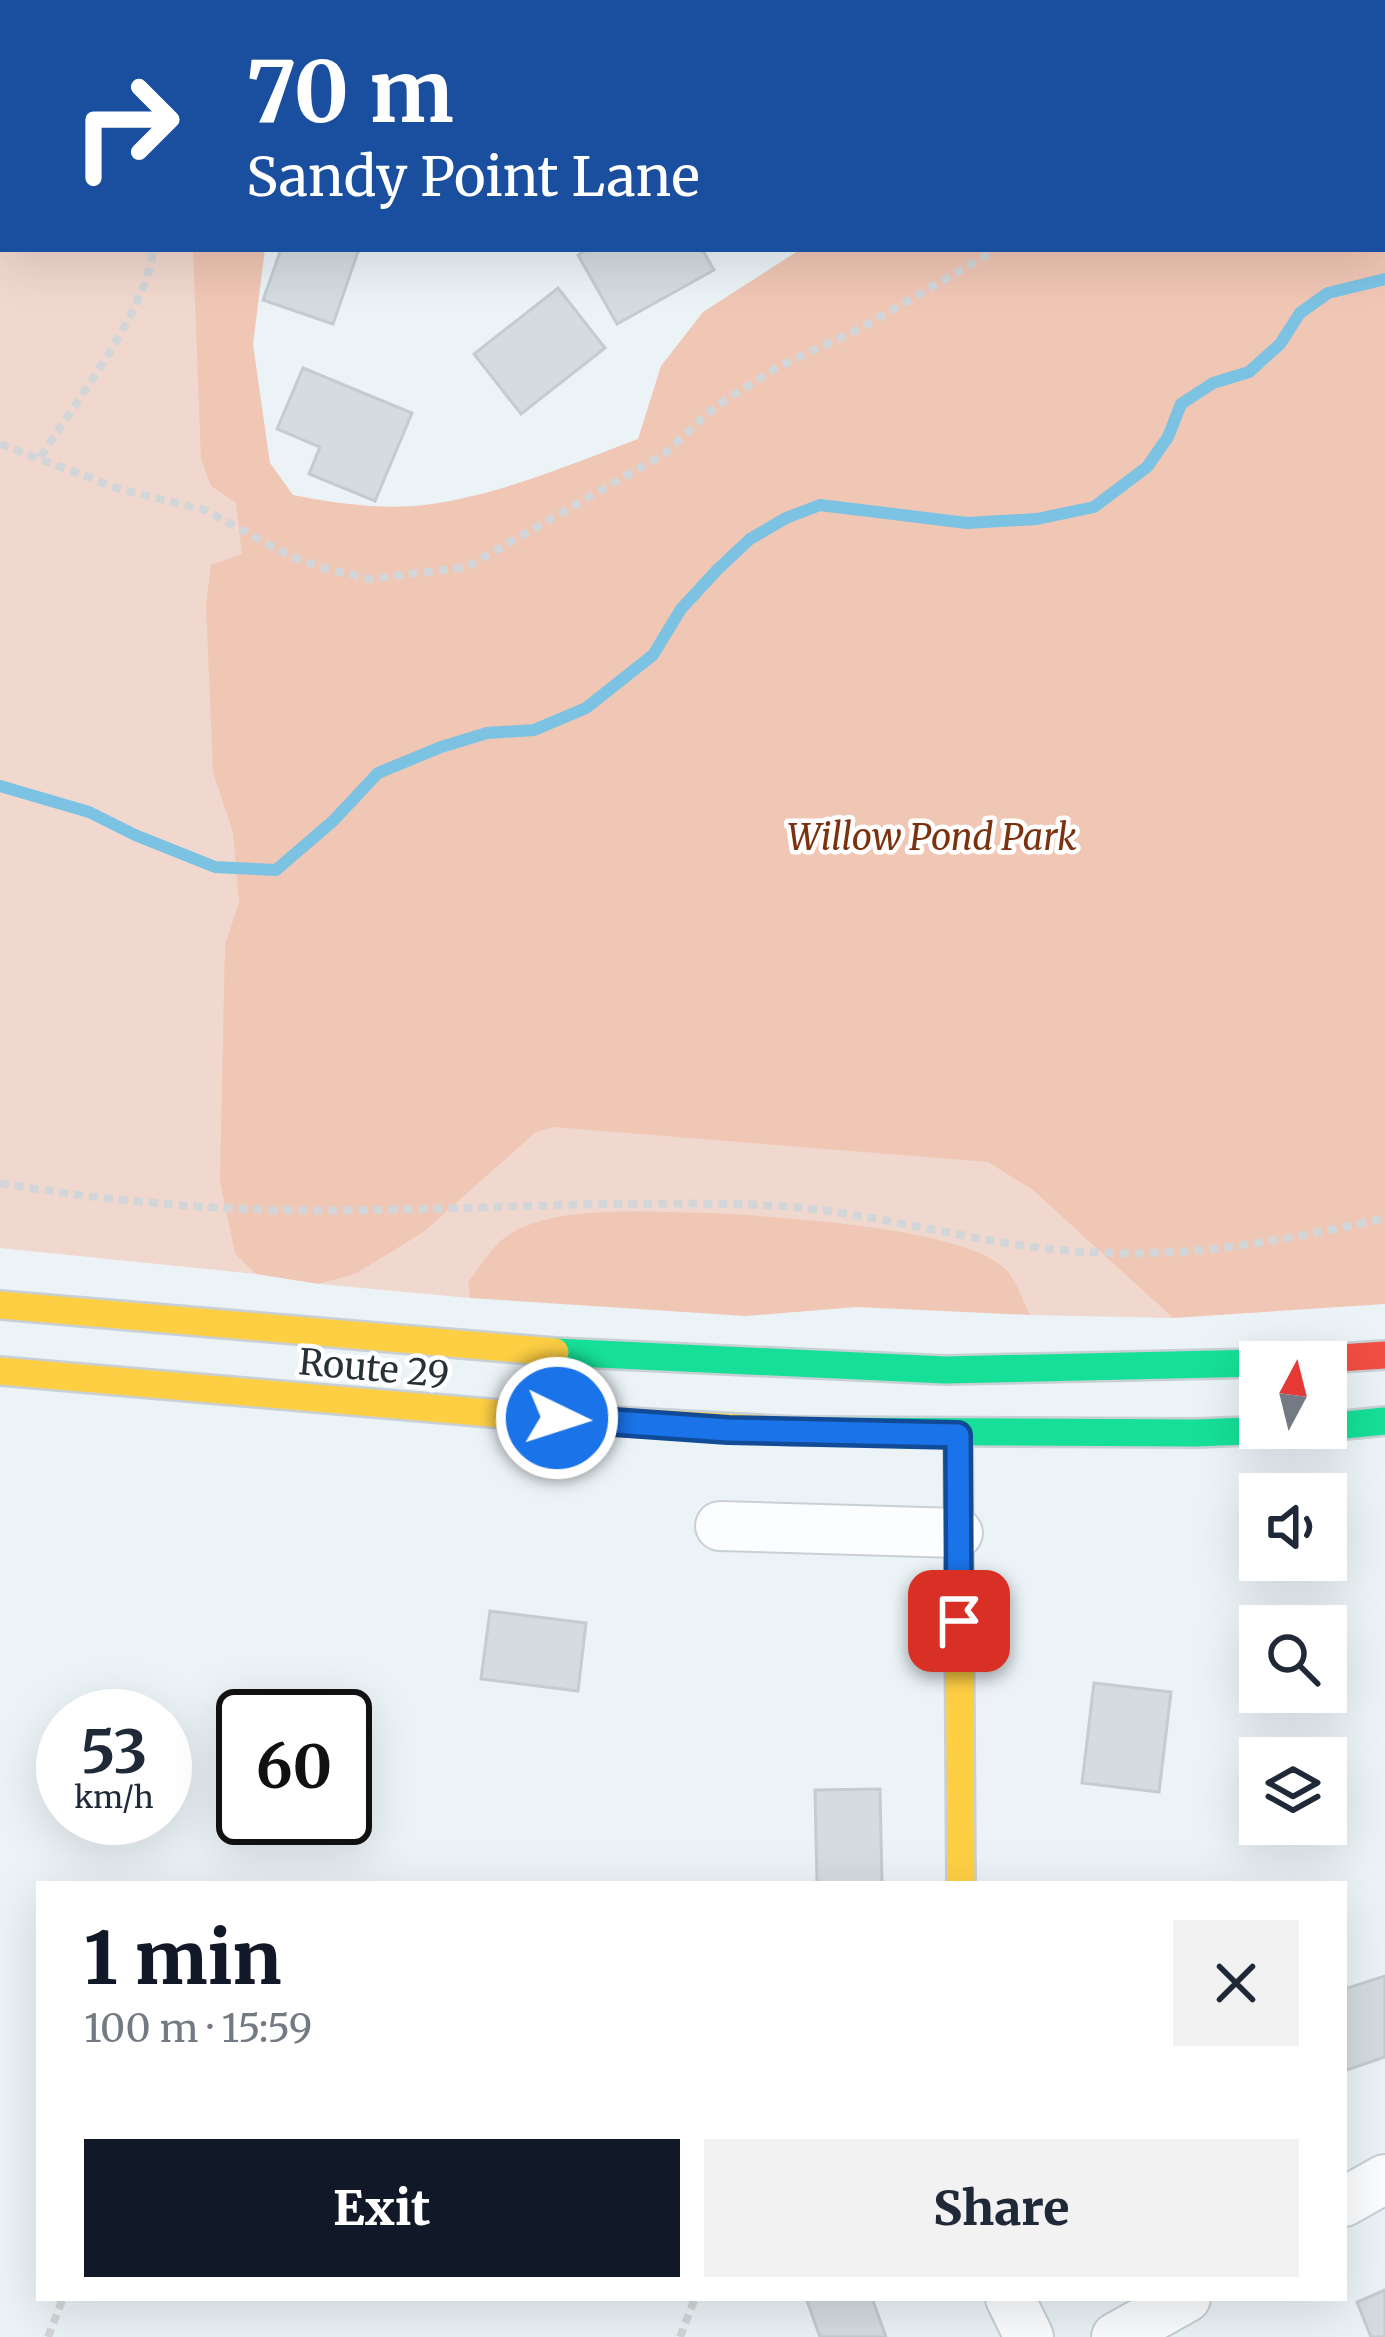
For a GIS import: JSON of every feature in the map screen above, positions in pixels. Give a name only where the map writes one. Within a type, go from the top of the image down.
[{"type":"main road","name":"Route 29","points":[[0,1305],[431,1343],[824,1370],[1156,1370],[1239,1364]]},
{"type":"main road","points":[[1347,1358],[1385,1355]]},
{"type":"main road","name":"Route 29","points":[[0,1371],[728,1430],[958,1435],[1239,1430]]},
{"type":"main road","name":"Route 29","points":[[1347,1425],[1385,1421]]},
{"type":"main road","points":[[958,1435],[961,1881]]},
{"type":"street","points":[[720,1526],[958,1533]]},
{"type":"street","points":[[1347,2200],[1385,2179]]},
{"type":"street","points":[[1011,2301],[1029,2337]]},
{"type":"street","points":[[1116,2337],[1181,2301]]},
{"type":"path","points":[[41,457],[113,343],[151,271],[153,252]]},
{"type":"path","points":[[0,444],[119,489],[205,510],[292,557],[330,570],[370,579],[467,567],[664,454],[716,406],[778,367],[862,327],[992,252]]},
{"type":"path","points":[[0,1184],[130,1201],[258,1208],[370,1210],[601,1202],[770,1205],[863,1216],[1054,1250],[1120,1255],[1227,1250],[1385,1218]]},
{"type":"path","points":[[48,2337],[62,2301]]},
{"type":"path","points":[[680,2337],[694,2301]]},
{"type":"green space","name":"Willow Pond Park","points":[[0,252],[247,252],[244,568],[1383,252],[1385,1299],[1150,1297],[1173,1318],[1030,1315],[1019,1294],[468,1282],[470,1298],[319,1284],[355,1274],[386,1254],[235,1254],[256,1274],[0,1248]]},
{"type":"green space","name":"Willow Pond Park","points":[[193,252],[265,252],[253,344],[270,463],[293,495],[341,503],[408,506],[479,495],[638,439],[661,366],[703,312],[796,252],[1385,252],[1385,1304],[1173,1318],[1033,1190],[988,1162],[554,1127],[536,1132],[422,1233],[355,1274],[319,1284],[256,1274],[235,1254],[220,1180],[225,945],[239,902],[233,833],[213,772],[206,605],[211,565],[242,554],[236,503],[211,486],[201,459]]},
{"type":"green space","points":[[604,1212],[713,1213],[870,1227],[956,1245],[989,1257],[1009,1273],[1030,1315],[857,1307],[746,1316],[470,1298],[468,1282],[498,1243],[523,1227]]},
{"type":"building","points":[[280,252],[358,252],[333,324],[263,300]]},
{"type":"building","points":[[704,252],[714,270],[617,324],[578,255]]},
{"type":"building","points":[[558,288],[605,348],[521,414],[474,354]]},
{"type":"building","points":[[303,368],[412,413],[375,501],[309,474],[320,447],[277,429]]},
{"type":"building","points":[[490,1611],[586,1623],[578,1691],[481,1679]]},
{"type":"building","points":[[1094,1683],[1171,1692],[1159,1792],[1082,1783]]},
{"type":"building","points":[[880,1789],[882,1881],[817,1881],[815,1790]]},
{"type":"building","points":[[1385,1976],[1385,2057],[1347,2070],[1347,1988]]},
{"type":"building","points":[[1385,2290],[1385,2337],[1371,2337],[1357,2302]]},
{"type":"building","points":[[807,2301],[873,2301],[886,2337],[820,2337]]},
{"type":"waterway","points":[[0,786],[89,812],[215,867],[276,870],[333,821],[378,773],[441,747],[487,733],[534,730],[586,708],[653,655],[681,609],[717,570],[750,539],[786,518],[820,505],[967,523],[1037,519],[1094,507],[1147,467],[1168,437],[1181,404],[1213,383],[1249,372],[1280,344],[1300,313],[1328,293],[1385,279]]},
{"type":"traffic: fast","points":[[555,1352],[945,1370],[1239,1363]]},
{"type":"traffic: fast","points":[[1347,1425],[1385,1421]]},
{"type":"traffic: fast","points":[[795,1431],[1239,1431]]},
{"type":"traffic: slow","points":[[0,1305],[555,1352]]},
{"type":"traffic: slow","points":[[0,1371],[536,1417],[795,1431]]},
{"type":"traffic: slow","points":[[958,1435],[961,1881]]},
{"type":"traffic: jam","points":[[1347,1358],[1385,1355]]},
{"type":"route","points":[[557,1418],[728,1430],[958,1435],[959,1621]]}]
